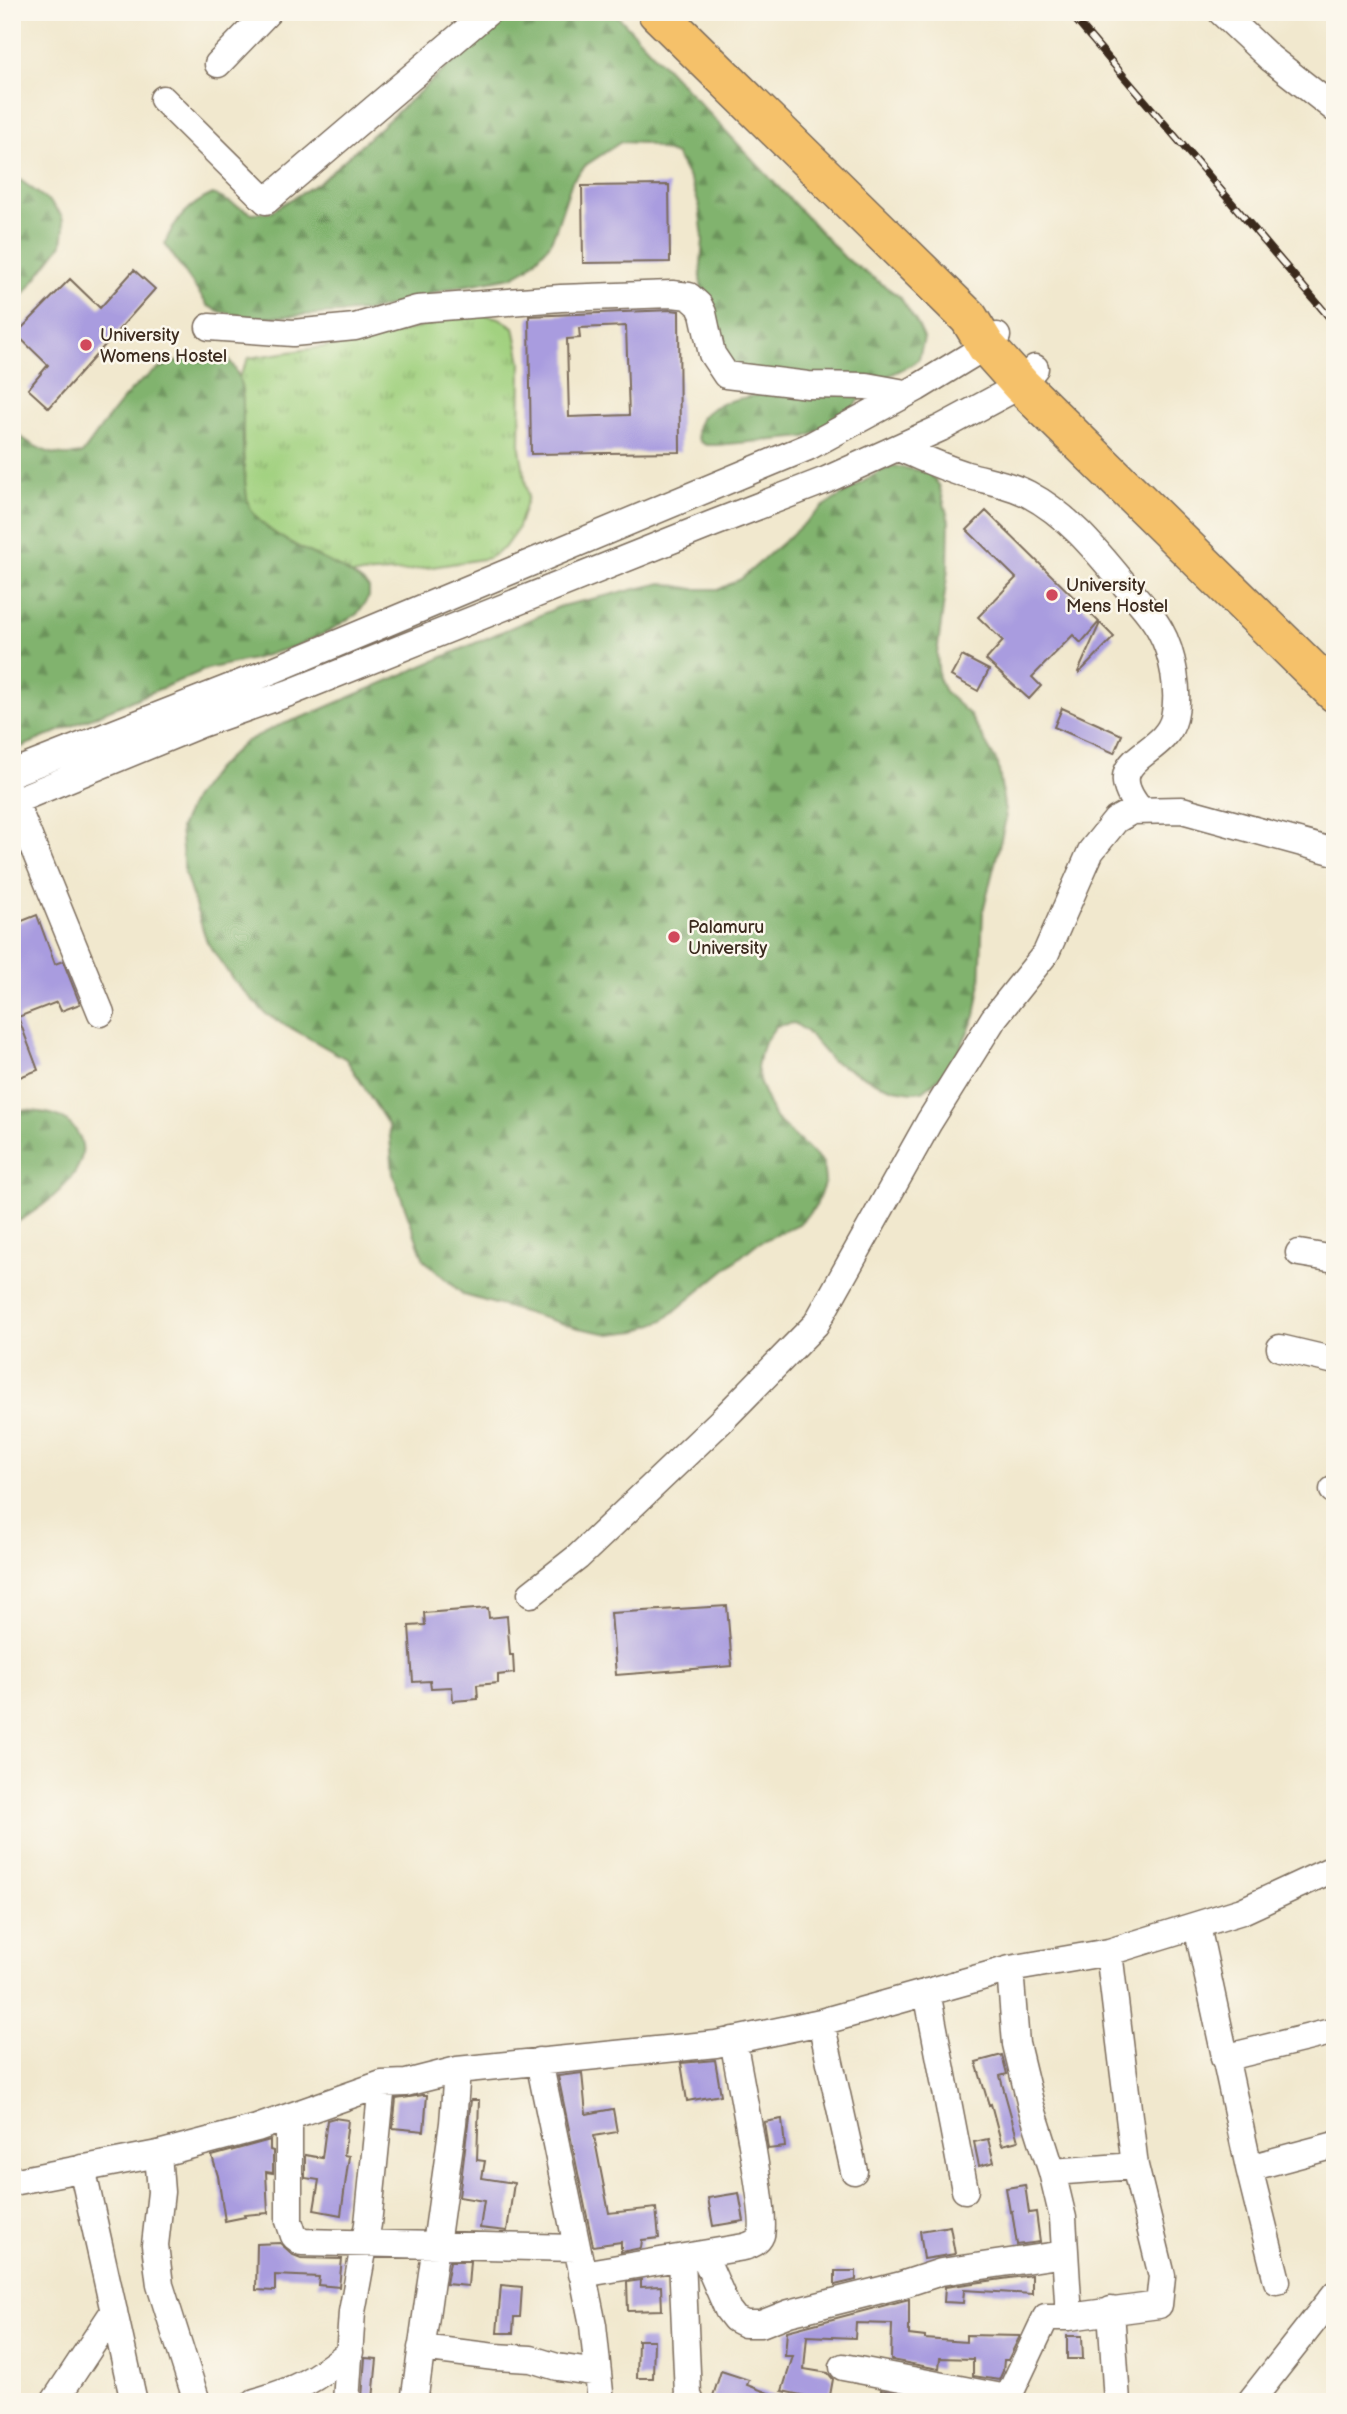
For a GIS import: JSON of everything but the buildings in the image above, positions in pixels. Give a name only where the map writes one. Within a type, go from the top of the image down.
[{"type":"highway","points":[[657,12],[1028,376],[1335,693]]},
{"type":"highway","points":[[1028,376],[1335,663]]},
{"type":"street","points":[[218,64],[268,12]]},
{"type":"street","points":[[163,99],[266,201],[488,12]]},
{"type":"street","points":[[1221,12],[1270,58],[1335,109]]},
{"type":"street","points":[[209,327],[293,333],[355,327],[417,309],[561,298],[672,294],[689,296],[699,305],[712,354],[726,375],[808,385],[866,386],[905,393]]},
{"type":"street","points":[[12,773],[259,676],[808,447],[905,393],[985,333]]},
{"type":"street","points":[[101,1013],[13,799],[201,724],[289,693],[826,480],[898,448],[1028,376]]},
{"type":"street","points":[[898,448],[965,474],[1020,490],[1050,508],[1086,538],[1152,617],[1168,646],[1175,698],[1174,720],[1156,746],[1131,763],[1127,770],[1126,779],[1131,799],[1141,811]]},
{"type":"street","points":[[700,491],[712,524]]},
{"type":"street","points":[[531,1594],[598,1538],[723,1419],[817,1324],[929,1122],[993,1018],[1046,953],[1091,851],[1116,820],[1132,811],[1182,810],[1335,852]]},
{"type":"street","points":[[1299,1254],[1335,1259]]},
{"type":"street","points":[[1280,1348],[1335,1361]]},
{"type":"street","points":[[12,2182],[158,2154],[257,2128],[382,2084],[406,2083],[457,2070],[733,2040],[821,2022],[1010,1969],[1109,1952],[1196,1926],[1242,1911],[1335,1868]]},
{"type":"street","points":[[1196,1926],[1249,2168],[1278,2281]]},
{"type":"street","points":[[843,2367],[1007,2400],[1046,2316],[1069,2317],[1111,2309],[1159,2305],[1162,2276],[1135,2166],[1109,1952]]},
{"type":"street","points":[[1010,1969],[1016,2044],[1063,2218],[1069,2317]]},
{"type":"street","points":[[927,1992],[965,2190]]},
{"type":"street","points":[[821,2022],[853,2171]]},
{"type":"street","points":[[1224,2058],[1335,2031]]},
{"type":"street","points":[[582,2274],[744,2248],[757,2242],[762,2234],[759,2197],[733,2040]]},
{"type":"street","points":[[538,2061],[593,2325],[601,2402]]},
{"type":"street","points":[[415,2402],[453,2123],[457,2070]]},
{"type":"street","points":[[346,2402],[352,2312],[365,2242],[382,2084]]},
{"type":"street","points":[[289,2117],[289,2221],[294,2236],[302,2242],[576,2248]]},
{"type":"street","points":[[1249,2168],[1335,2145]]},
{"type":"street","points":[[158,2154],[161,2192],[155,2245],[160,2285],[197,2402]]},
{"type":"street","points":[[1052,2172],[1135,2166]]},
{"type":"street","points":[[82,2168],[134,2402]]},
{"type":"street","points":[[693,2257],[735,2319],[745,2324],[761,2324],[789,2313],[901,2285],[941,2272],[1065,2254]]},
{"type":"street","points":[[691,2402],[688,2395],[693,2257]]},
{"type":"street","points":[[1251,2402],[1335,2294]]},
{"type":"street","points":[[1111,2309],[1117,2402]]},
{"type":"street","points":[[54,2402],[114,2311]]},
{"type":"street","points":[[421,2348],[531,2359],[557,2367],[598,2373]]},
{"type":"street","points":[[255,2402],[311,2381],[350,2352]]},
{"type":"street","points":[[73,2374],[79,2402]]},
{"type":"green space","points":[[508,12],[614,12],[845,258],[900,297],[924,338],[919,359],[872,384],[843,421],[806,437],[717,445],[706,445],[699,441],[697,428],[710,410],[735,399],[772,393],[712,358],[700,278],[703,239],[699,205],[692,184],[676,155],[644,143],[621,142],[586,165],[572,181],[549,245],[528,268],[512,277],[451,288],[371,311],[256,318],[221,312],[208,306],[165,244],[184,213],[213,194],[252,213],[270,212],[321,181]]},
{"type":"green space","points":[[12,174],[50,202],[62,216],[64,228],[62,244],[12,310]]},
{"type":"green space","points":[[482,314],[499,318],[514,327],[521,362],[520,449],[528,497],[517,530],[504,548],[489,558],[407,571],[327,576],[287,562],[229,485],[229,396],[249,358],[377,339],[455,317]]},
{"type":"green space","points":[[185,360],[229,360],[242,387],[246,494],[256,516],[284,539],[356,577],[369,588],[369,597],[357,614],[296,646],[207,669],[12,751],[12,430],[44,451],[62,455],[82,454],[125,397],[152,373]]},
{"type":"green space","points":[[894,466],[928,472],[939,485],[949,521],[948,569],[937,654],[939,680],[946,693],[969,714],[998,764],[1006,819],[983,911],[980,987],[975,1016],[952,1067],[923,1091],[894,1089],[832,1061],[806,1031],[794,1023],[776,1026],[764,1043],[759,1057],[757,1068],[760,1084],[775,1118],[823,1163],[825,1181],[816,1206],[799,1224],[756,1244],[664,1320],[637,1331],[610,1334],[578,1328],[464,1295],[424,1260],[393,1174],[389,1126],[346,1059],[266,1014],[234,981],[207,942],[184,871],[180,828],[193,799],[216,769],[245,742],[561,606],[662,583],[693,589],[720,589],[741,579],[824,506],[881,471]]},
{"type":"green space","points":[[12,1111],[49,1113],[62,1118],[77,1132],[82,1148],[80,1163],[58,1193],[12,1225]]},
{"type":"railway","points":[[1069,12],[1335,324]]},
{"type":"place","name":"University Womens Hostel","points":[[86,345]]},
{"type":"place","name":"University Mens Hostel","points":[[1052,595]]},
{"type":"place","name":"Palamuru University","points":[[674,937]]}]
